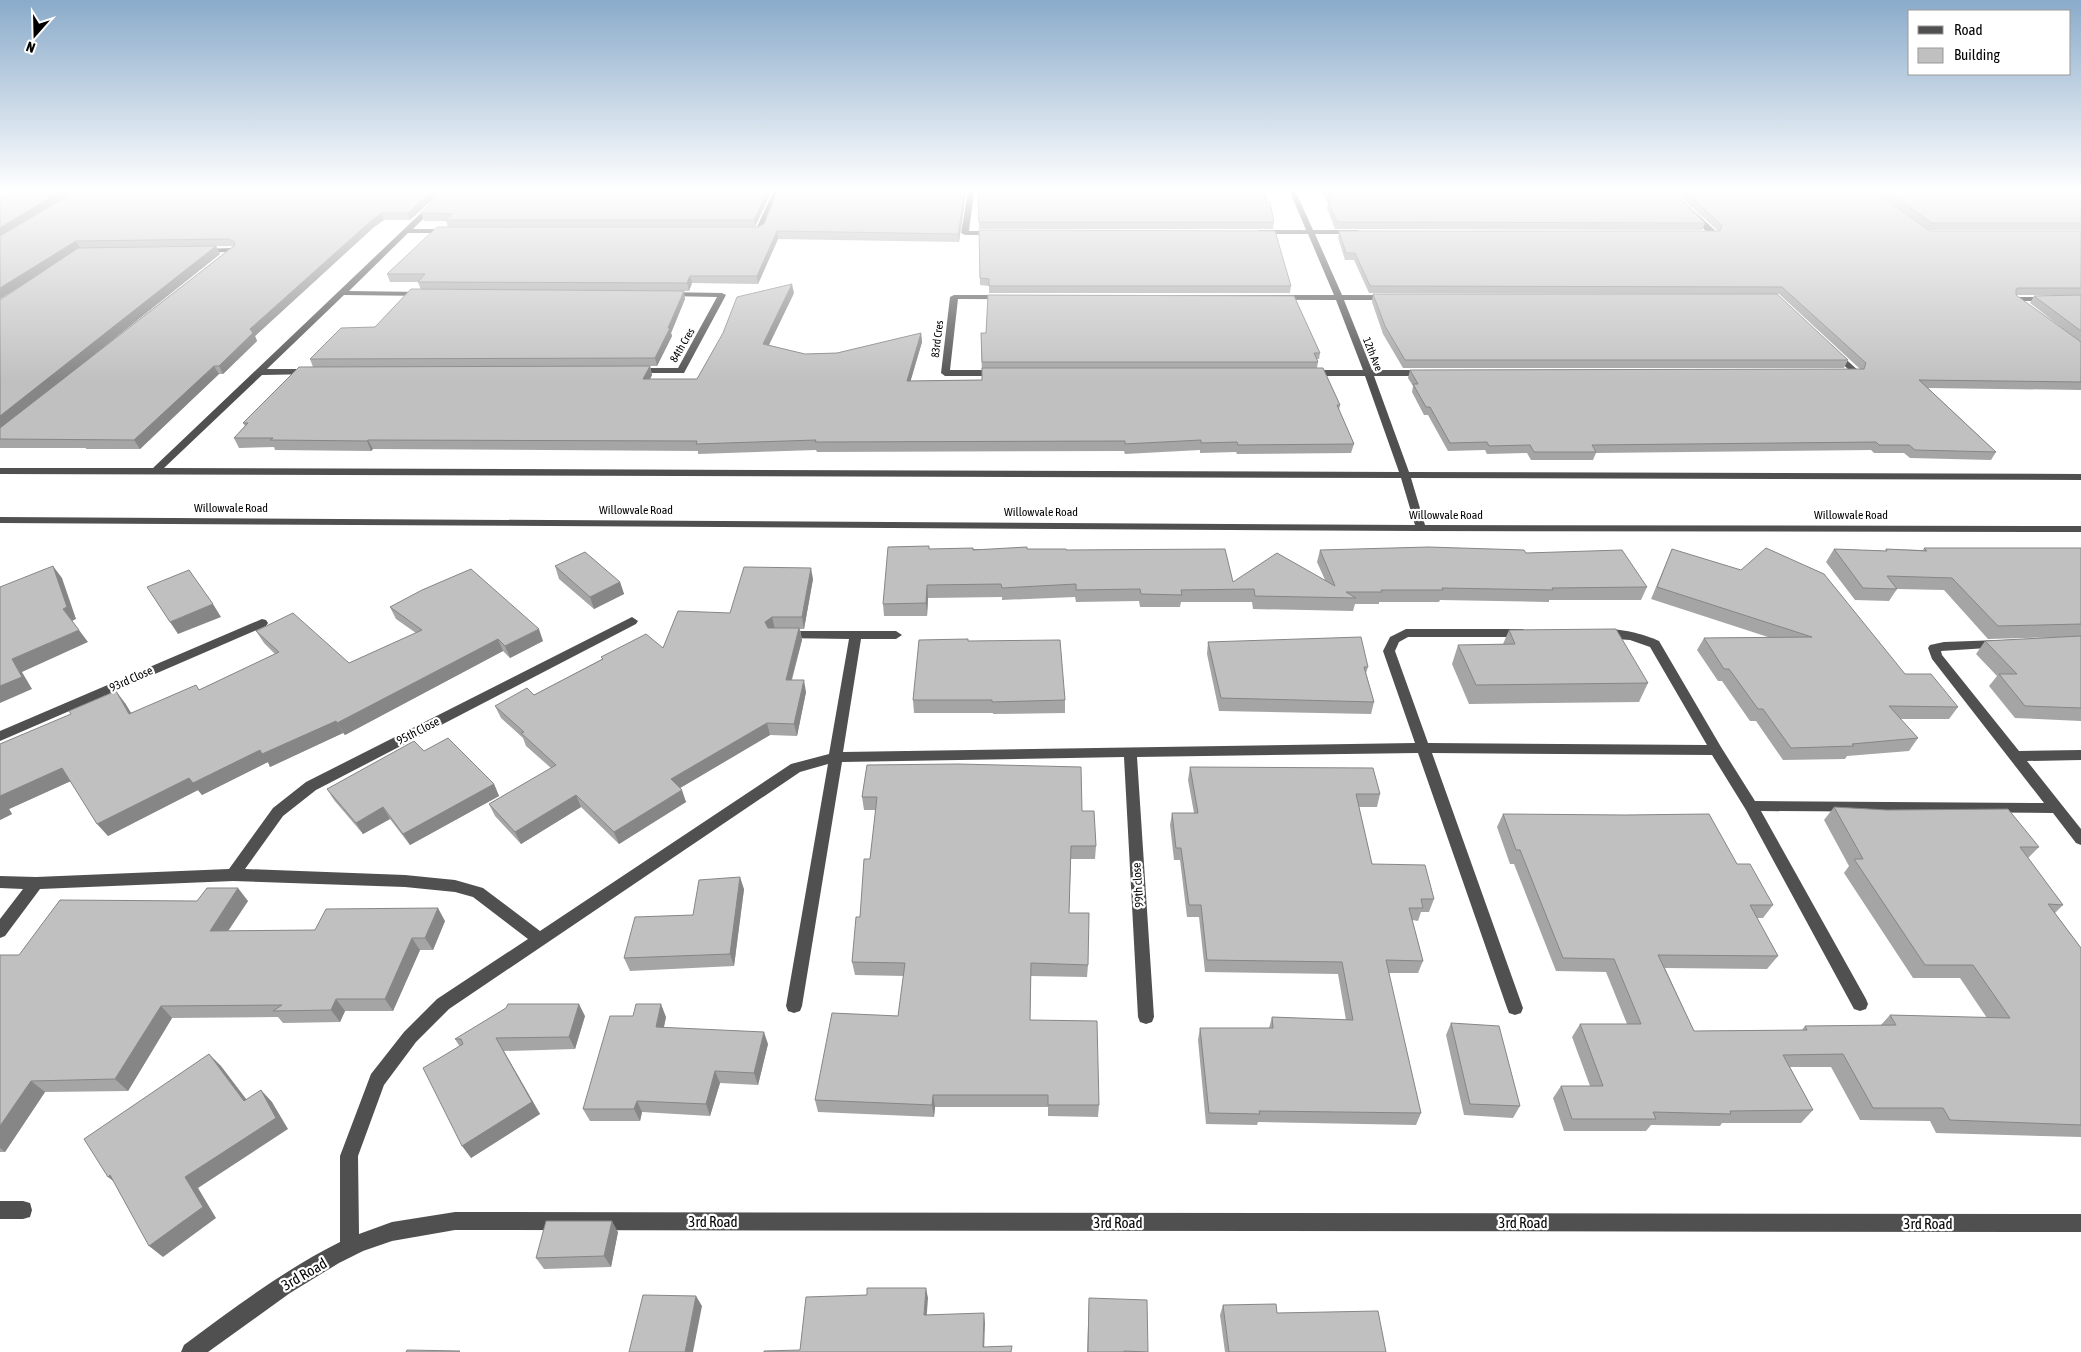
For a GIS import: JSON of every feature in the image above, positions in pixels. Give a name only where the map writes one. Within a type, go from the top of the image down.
[{"type":"street","points":[[218,263],[228,255]]},
{"type":"street","points":[[157,470],[382,255]]},
{"type":"street","name":"12th Ave","points":[[1320,255],[1368,373],[1406,476],[1421,528]]},
{"type":"street","points":[[341,294],[429,294]]},
{"type":"street","name":"84th Cres","points":[[622,371],[681,371],[722,294],[654,294]]},
{"type":"street","name":"83rd Cres","points":[[1337,297],[954,297],[945,373],[1368,373]]},
{"type":"street","points":[[1337,297],[1776,298],[1857,373],[1368,373]]},
{"type":"street","points":[[2030,310],[2016,299],[2081,299]]},
{"type":"street","points":[[259,372],[318,372]]},
{"type":"street","points":[[0,471],[2081,477]]},
{"type":"street","name":"Willowvale Road","points":[[0,520],[1421,528],[2081,529]]},
{"type":"street","name":"95th Close","points":[[233,875],[278,812],[311,786],[632,621]]},
{"type":"street","name":"93rd Close","points":[[0,736],[262,622]]},
{"type":"street","points":[[1515,1008],[1389,651],[1394,640],[1406,633],[1532,633]]},
{"type":"street","points":[[1590,634],[1629,634],[1645,638],[1655,644],[1716,750],[1751,806],[1860,1004]]},
{"type":"street","points":[[794,1006],[856,635]]},
{"type":"street","points":[[775,636],[896,635]]},
{"type":"street","points":[[2012,644],[1934,648],[1936,656],[2081,839]]},
{"type":"street","points":[[350,1247],[349,1156],[377,1080],[410,1037],[443,1004],[796,768],[836,757],[1422,748],[1716,750]]},
{"type":"street","name":"99th close","points":[[1130,753],[1146,1017]]},
{"type":"street","points":[[2015,756],[2081,755]]},
{"type":"street","points":[[1751,806],[2055,808]]},
{"type":"street","points":[[0,882],[36,883],[233,875],[405,881],[455,886],[478,892],[540,939]]},
{"type":"street","points":[[0,931],[36,883]]},
{"type":"street","points":[[0,1210],[23,1210]]},
{"type":"street","name":"3rd Road","points":[[191,1352],[272,1293],[350,1247],[385,1234],[455,1221],[2081,1223]]},
{"type":"building","points":[[0,255],[53,255],[0,288]]},
{"type":"building","points":[[67,255],[204,255],[0,416],[0,300]]},
{"type":"building","points":[[222,255],[333,255],[250,329],[253,333],[219,366],[214,366],[134,440],[0,439],[0,428]]},
{"type":"building","points":[[407,255],[766,255],[757,276],[690,276],[687,283],[418,282],[425,274],[387,274]]},
{"type":"building","points":[[980,255],[1282,255],[1291,286],[989,286],[989,279],[980,278]]},
{"type":"building","points":[[1356,255],[2081,255],[2081,288],[2017,288],[2016,295],[2081,342],[2081,382],[1919,380],[1996,452],[1915,450],[1909,445],[1879,445],[1876,442],[1592,445],[1596,452],[1534,452],[1530,445],[1489,446],[1487,442],[1450,443],[1430,407],[1426,407],[1413,384],[1418,384],[1410,370],[1864,369],[1866,363],[1782,287],[1370,286]]},
{"type":"building","points":[[792,284],[763,344],[805,354],[837,353],[921,333],[907,381],[982,380],[982,368],[1323,368],[1340,405],[1337,405],[1354,444],[1238,445],[1237,442],[1201,443],[1201,440],[1125,444],[1125,441],[815,442],[816,440],[696,444],[697,441],[367,441],[234,438],[248,423],[243,423],[299,367],[650,366],[643,379],[697,379],[723,333],[737,297]]},
{"type":"building","points":[[411,289],[684,291],[668,328],[670,328],[655,358],[310,359],[341,328],[375,327]]},
{"type":"building","points":[[1373,294],[1777,294],[1848,360],[1405,360],[1385,326]]},
{"type":"building","points":[[988,295],[1294,296],[1320,353],[1314,353],[1318,362],[982,362],[981,333],[986,333]]},
{"type":"building","points":[[2081,295],[2081,331],[2034,296]]},
{"type":"building","points":[[929,546],[929,549],[973,548],[973,550],[1027,547],[1027,549],[1066,550],[1225,549],[1233,582],[1277,553],[1335,586],[1320,550],[1428,547],[1524,550],[1526,553],[1622,550],[1647,587],[1552,588],[1553,590],[1442,588],[1443,590],[1346,592],[1356,598],[1255,596],[1254,589],[1181,590],[1182,595],[1141,594],[1140,589],[1076,590],[1076,584],[1002,588],[1001,584],[927,585],[926,603],[883,604],[888,547]]},
{"type":"building","points":[[1766,548],[1824,574],[1905,674],[1931,674],[1958,707],[1889,706],[1918,738],[1852,744],[1854,746],[1791,748],[1763,709],[1758,709],[1729,669],[1724,669],[1704,638],[1812,637],[1657,587],[1672,549],[1741,570]]},
{"type":"building","points":[[1924,548],[2081,548],[2081,624],[1998,626],[1952,578],[1887,576],[1897,589],[1863,588],[1834,549],[1927,551]]},
{"type":"building","points":[[585,552],[620,582],[590,597],[555,566]]},
{"type":"building","points":[[53,566],[67,607],[63,609],[79,630],[12,659],[22,677],[0,686],[0,587]]},
{"type":"building","points":[[744,567],[811,568],[802,617],[772,617],[765,622],[768,628],[799,628],[786,680],[804,680],[794,724],[767,723],[671,779],[682,790],[614,832],[576,795],[515,832],[489,804],[556,765],[495,706],[527,688],[534,695],[646,634],[663,648],[678,611],[730,613]]},
{"type":"building","points":[[471,569],[539,629],[505,646],[498,639],[337,723],[336,721],[262,754],[260,750],[193,783],[189,778],[97,824],[62,768],[0,796],[0,744],[71,714],[69,711],[116,691],[129,714],[196,685],[199,690],[279,652],[256,631],[293,613],[349,663],[422,630],[390,607],[422,590]]},
{"type":"building","points":[[189,570],[213,604],[170,622],[147,587]]},
{"type":"building","points":[[1616,629],[1648,683],[1476,685],[1458,645],[1515,644],[1509,630]]},
{"type":"building","points":[[2081,636],[2081,708],[2025,706],[1999,674],[2017,674],[1985,641]]},
{"type":"building","points":[[1361,637],[1368,667],[1364,667],[1374,702],[1221,698],[1208,642]]},
{"type":"building","points":[[968,639],[968,641],[1060,640],[1065,700],[992,702],[992,700],[913,700],[919,640]]},
{"type":"building","points":[[448,738],[494,784],[403,834],[383,807],[356,823],[327,789],[414,741],[424,751]]},
{"type":"building","points":[[958,764],[1081,767],[1082,811],[1094,811],[1096,846],[1071,846],[1069,913],[1089,913],[1088,965],[1031,963],[1030,1020],[1097,1021],[1099,1105],[1048,1105],[1048,1095],[933,1095],[932,1105],[815,1100],[832,1013],[898,1016],[905,963],[852,962],[856,917],[860,917],[864,859],[870,859],[877,797],[862,797],[867,765]]},
{"type":"building","points":[[1190,767],[1373,768],[1380,794],[1356,794],[1372,864],[1425,865],[1434,899],[1421,899],[1423,908],[1409,908],[1423,961],[1386,960],[1421,1113],[1259,1111],[1260,1114],[1209,1113],[1200,1028],[1273,1028],[1272,1017],[1353,1020],[1342,962],[1207,960],[1201,905],[1189,905],[1181,848],[1176,848],[1172,813],[1198,813]]},
{"type":"building","points":[[1834,807],[1887,810],[2008,809],[2039,847],[2020,847],[2063,905],[2048,904],[2081,948],[2081,1125],[1950,1120],[1943,1108],[1873,1108],[1843,1054],[1783,1055],[1813,1110],[1730,1111],[1731,1114],[1653,1112],[1656,1119],[1572,1119],[1561,1086],[1603,1086],[1580,1024],[1641,1024],[1614,959],[1563,958],[1520,850],[1516,850],[1503,814],[1709,814],[1737,864],[1750,864],[1773,905],[1750,905],[1778,956],[1658,955],[1694,1031],[1807,1030],[1805,1026],[1896,1025],[1890,1015],[2010,1018],[1973,965],[1925,965],[1854,859],[1863,859]]},
{"type":"building","points":[[740,877],[730,954],[624,958],[635,917],[693,915],[699,880]]},
{"type":"building","points":[[207,888],[238,888],[210,931],[315,930],[326,909],[438,908],[425,938],[412,938],[385,999],[336,999],[331,1010],[273,1011],[282,1005],[161,1006],[115,1079],[31,1081],[0,1126],[0,955],[19,955],[60,900],[197,901]]},
{"type":"building","points":[[508,1004],[579,1004],[569,1037],[496,1038],[532,1102],[462,1146],[423,1068],[463,1044],[461,1039],[455,1039],[506,1008]]},
{"type":"building","points":[[636,1004],[661,1004],[656,1027],[764,1032],[754,1073],[715,1071],[706,1104],[637,1101],[634,1109],[583,1109],[610,1016],[633,1016]]},
{"type":"building","points":[[1451,1023],[1499,1026],[1520,1106],[1470,1104]]},
{"type":"building","points":[[209,1054],[244,1101],[261,1090],[276,1118],[185,1177],[203,1207],[149,1246],[110,1175],[108,1177],[84,1139]]},
{"type":"building","points":[[546,1221],[612,1221],[604,1256],[536,1258]]},
{"type":"building","points":[[867,1288],[926,1288],[924,1315],[984,1313],[983,1347],[1012,1346],[1011,1352],[764,1352],[800,1350],[806,1297],[867,1295]]},
{"type":"building","points":[[643,1295],[696,1296],[685,1352],[629,1352]]},
{"type":"building","points":[[1089,1298],[1147,1300],[1148,1352],[1088,1352]]},
{"type":"building","points":[[1276,1304],[1277,1313],[1378,1311],[1386,1352],[1229,1352],[1223,1305]]},
{"type":"building","points":[[407,1350],[460,1351],[406,1352]]}]
